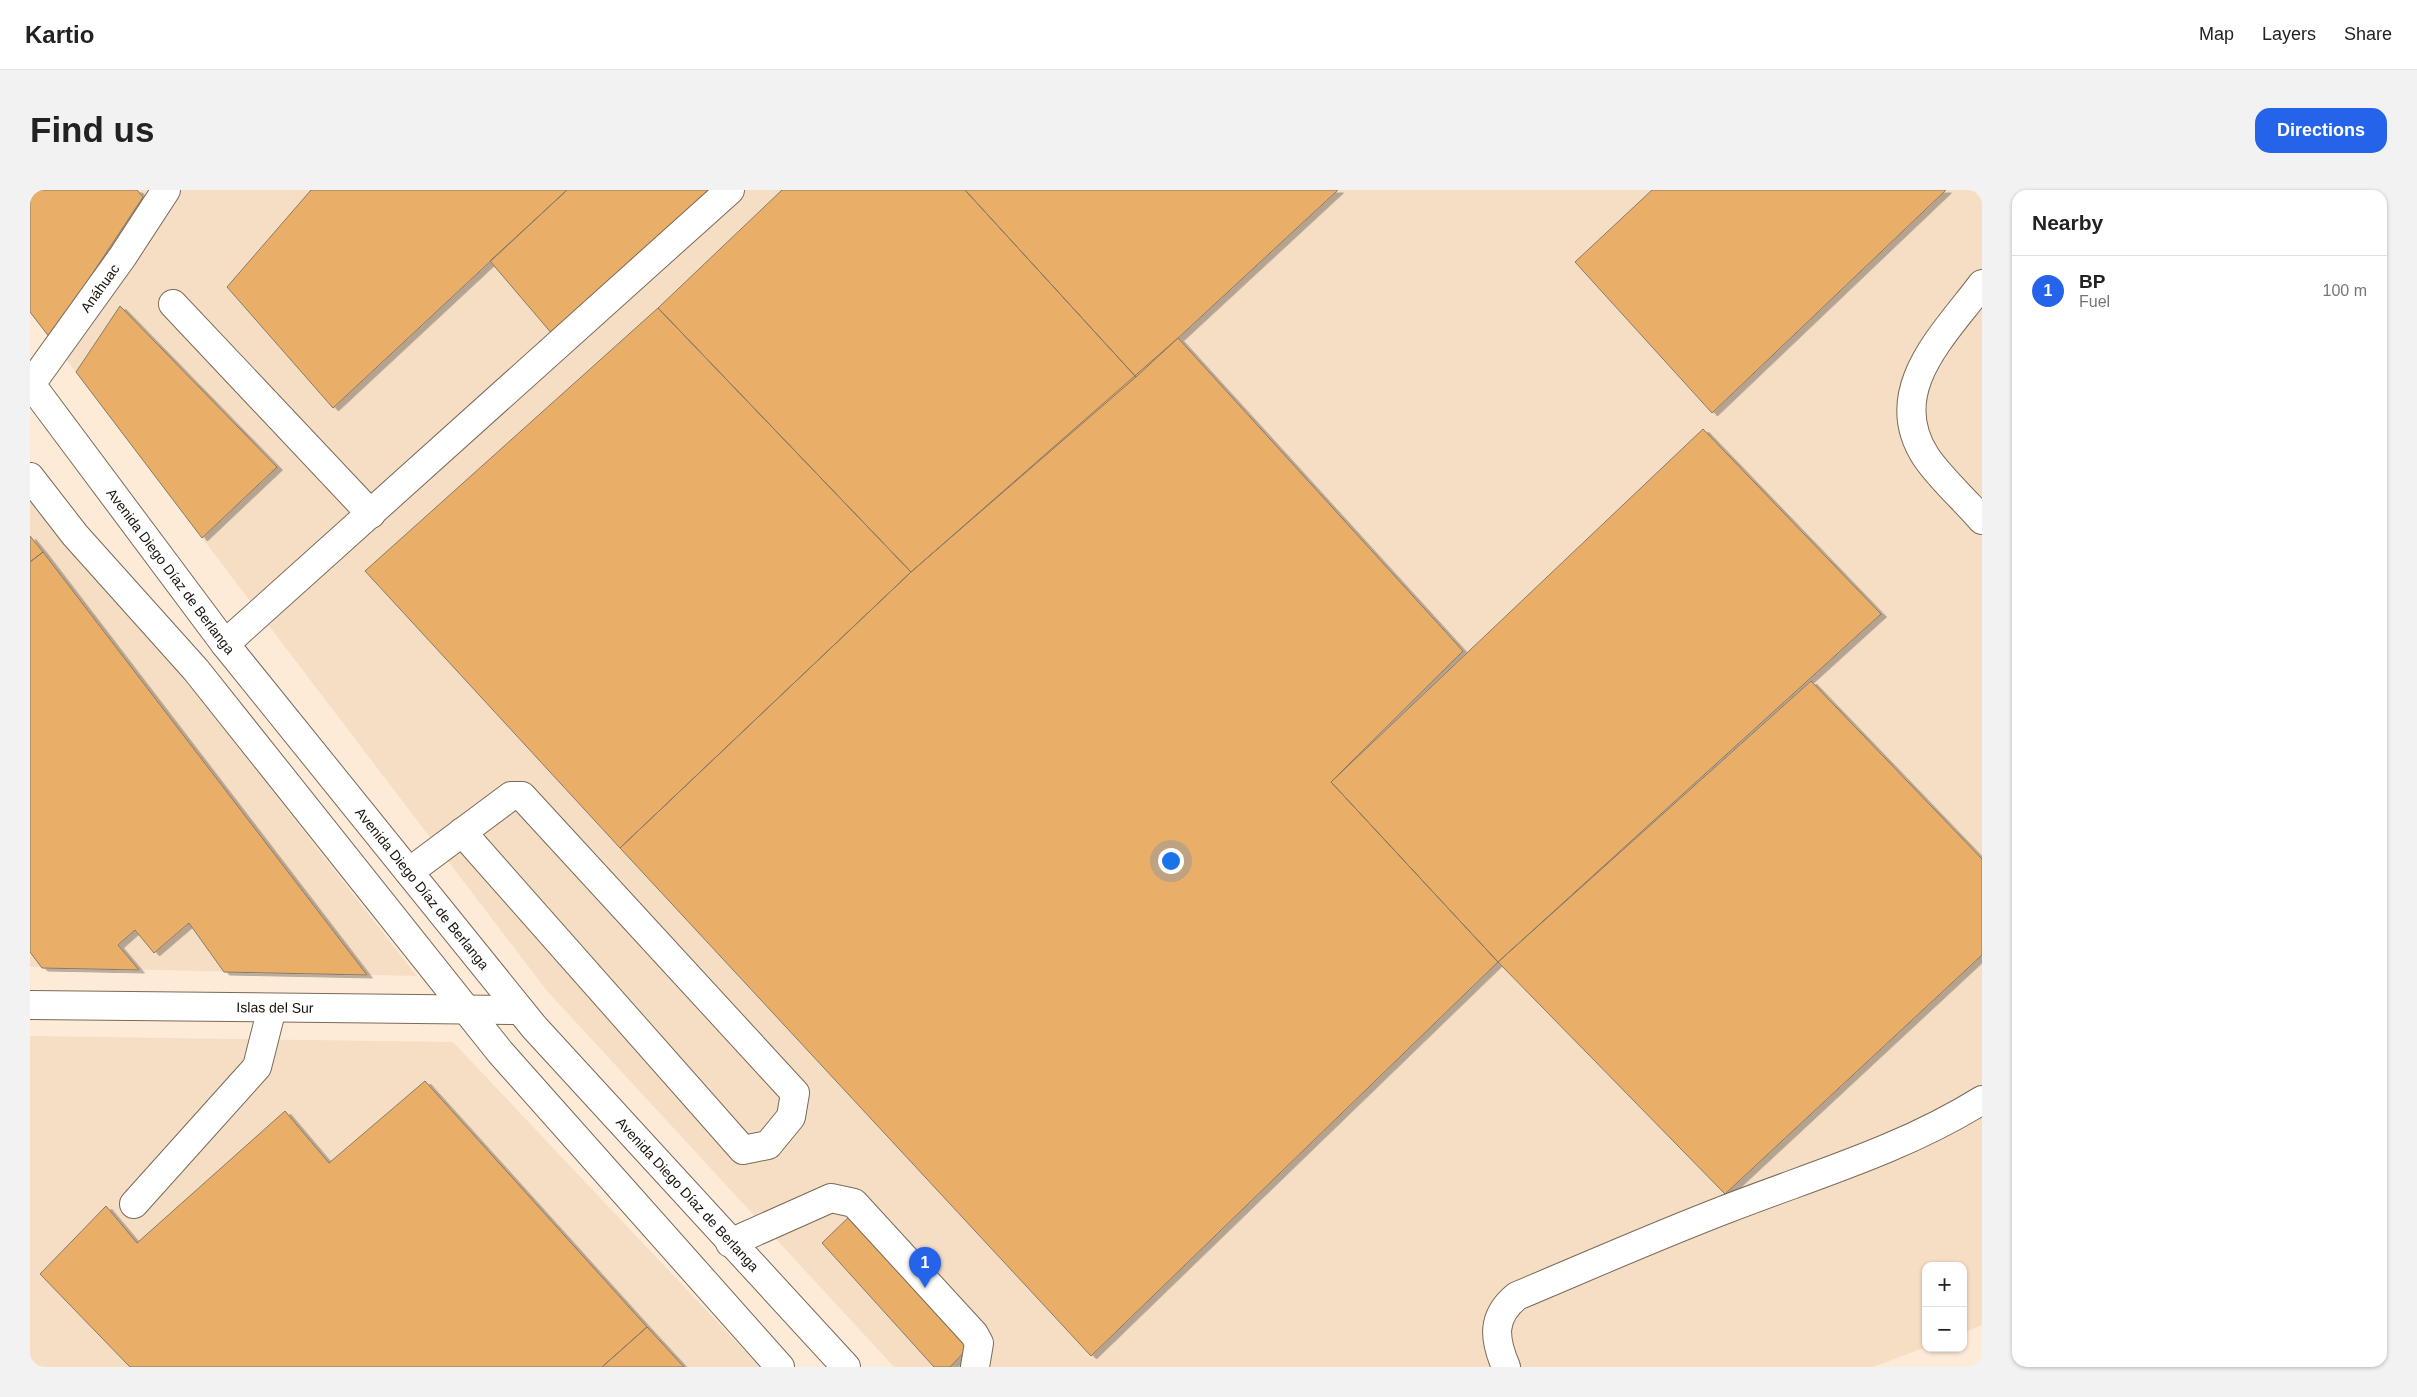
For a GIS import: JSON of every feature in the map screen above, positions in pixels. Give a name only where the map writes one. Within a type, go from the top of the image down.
[{"type":"main road","name":"Anáhuac","points":[[30,384],[122,256],[166,190]]},
{"type":"main road","points":[[76,535],[105,553],[163,609],[193,644],[211,652],[226,644],[730,190]]},
{"type":"main road","points":[[1982,284],[1924,361],[1912,390],[1910,412],[1913,434],[1927,458],[1982,520]]},
{"type":"main road","points":[[173,304],[372,514]]},
{"type":"main road","name":"Avenida Diego Díaz de Berlanga","points":[[30,384],[226,644],[520,1010],[730,1243],[846,1367]]},
{"type":"main road","points":[[30,477],[76,535],[196,670],[500,1052],[780,1367]]},
{"type":"main road","points":[[409,872],[462,832],[511,796],[522,796],[796,1093],[791,1117],[768,1145],[743,1150],[462,832]]},
{"type":"main road","name":"Islas del Sur","points":[[30,1005],[466,1011],[520,1010]]},
{"type":"main road","points":[[134,1204],[257,1067],[272,1008]]},
{"type":"main road","points":[[1506,1367],[1496,1332],[1499,1318],[1506,1305],[1517,1296],[1723,1210],[1899,1144],[1956,1116],[1982,1100]]},
{"type":"main road","points":[[730,1243],[831,1198],[854,1204],[974,1334],[979,1343],[975,1367]]},
{"type":"shaded area","points":[[30,190],[1982,190],[1982,1325],[1967,1331],[1967,1262],[1922,1262],[1922,1349],[1873,1367],[894,1367],[547,991],[30,312]]},
{"type":"shaded area","points":[[30,481],[417,976],[30,967]]},
{"type":"shaded area","points":[[30,1036],[453,1042],[760,1367],[30,1367]]},
{"type":"building","points":[[30,190],[137,190],[143,197],[50,338],[30,312]]},
{"type":"building","points":[[311,190],[567,190],[333,408],[227,287]]},
{"type":"building","points":[[567,190],[711,190],[553,335],[490,261]]},
{"type":"building","points":[[782,190],[965,190],[1136,377],[911,572],[658,308]]},
{"type":"building","points":[[965,190],[1338,190],[1136,377]]},
{"type":"building","points":[[1652,190],[1946,190],[1712,413],[1575,262]]},
{"type":"building","points":[[120,306],[277,467],[202,538],[76,372]]},
{"type":"building","points":[[658,308],[911,572],[620,848],[365,571]]},
{"type":"building","points":[[1178,338],[1463,651],[1331,782],[1498,962],[1091,1356],[620,848],[911,572]]},
{"type":"building","points":[[1703,429],[1881,614],[1498,962],[1331,782]]},
{"type":"building","points":[[30,536],[43,552],[30,562]]},
{"type":"building","points":[[43,552],[367,975],[224,972],[189,923],[154,953],[135,930],[118,945],[139,970],[42,968],[30,952],[30,562]]},
{"type":"building","points":[[1811,681],[1982,859],[1982,955],[1725,1194],[1498,962]]},
{"type":"building","points":[[425,1081],[647,1327],[602,1367],[130,1367],[40,1274],[106,1206],[137,1243],[285,1111],[329,1163]]},
{"type":"building","points":[[853,1213],[971,1345],[950,1367],[934,1367],[822,1243]]},
{"type":"building","points":[[647,1327],[684,1367],[602,1367]]},
{"type":"place","name":"BP","points":[[925,1288]]}]
